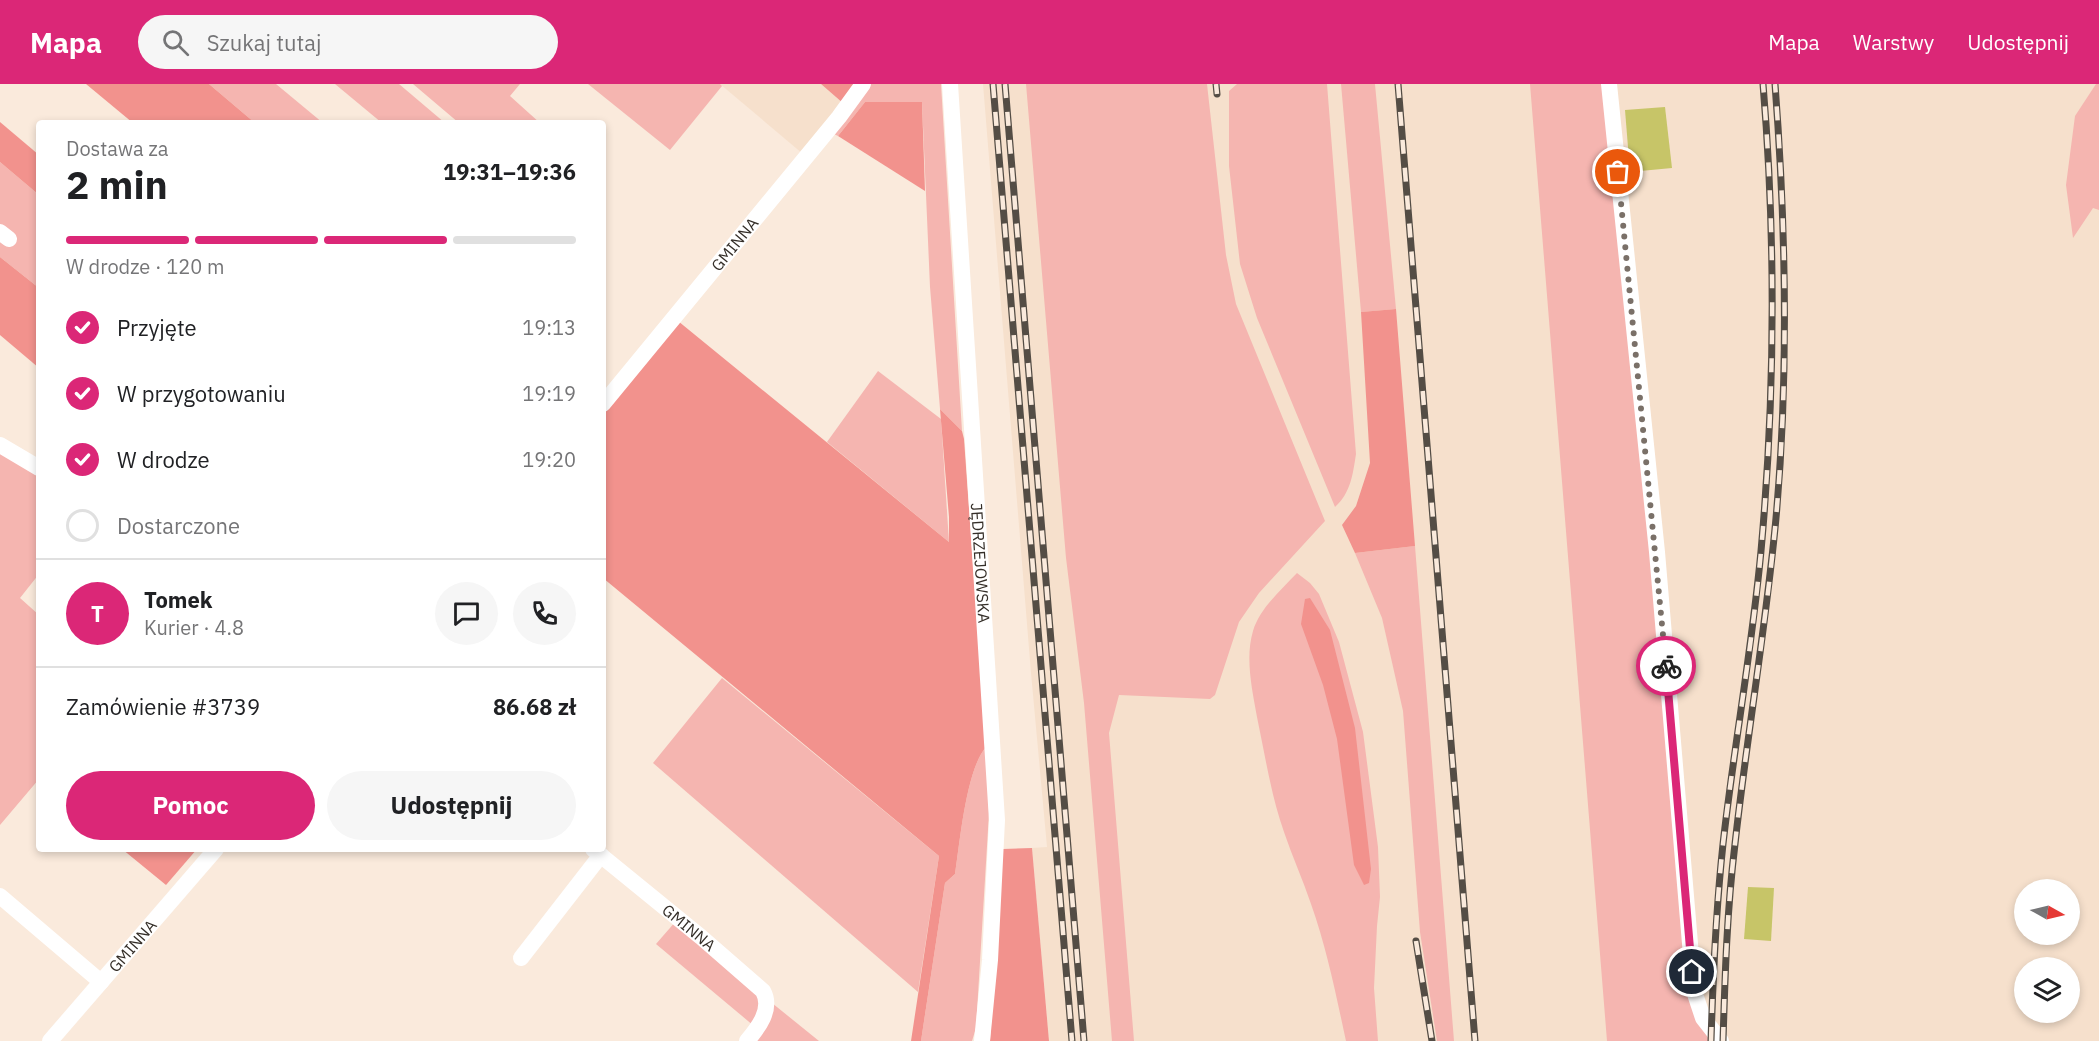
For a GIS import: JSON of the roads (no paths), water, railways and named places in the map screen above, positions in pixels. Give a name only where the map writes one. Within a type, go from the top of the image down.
[{"type":"street","name":"GMINNA","points":[[606,400],[839,117],[863,84]]},
{"type":"street","name":"JĘDRZEJOWSKA","points":[[950,84],[997,820],[990,960],[982,1041]]},
{"type":"street","points":[[1609,84],[1657,552],[1694,991],[1703,1018],[1721,1041]]},
{"type":"street","points":[[0,445],[36,466]]},
{"type":"street","name":"GMINNA","points":[[50,1041],[213,852]]},
{"type":"street","name":"GMINNA","points":[[521,958],[597,852],[763,991],[766,1006],[759,1027],[747,1041]]},
{"type":"street","points":[[0,896],[101,982]]},
{"type":"railway","points":[[993,84],[1072,1041]]},
{"type":"railway","points":[[1005,84],[1084,1041]]},
{"type":"railway","points":[[1216,84],[1217,94]]},
{"type":"railway","points":[[1398,84],[1475,1041]]},
{"type":"railway","points":[[1711,1041],[1715,942],[1727,807],[1748,661],[1766,493],[1771,376],[1772,259],[1763,84]]},
{"type":"railway","points":[[1723,1041],[1732,868],[1767,600],[1776,518],[1783,409],[1784,246],[1775,84]]},
{"type":"railway","points":[[1416,941],[1432,1041]]}]
